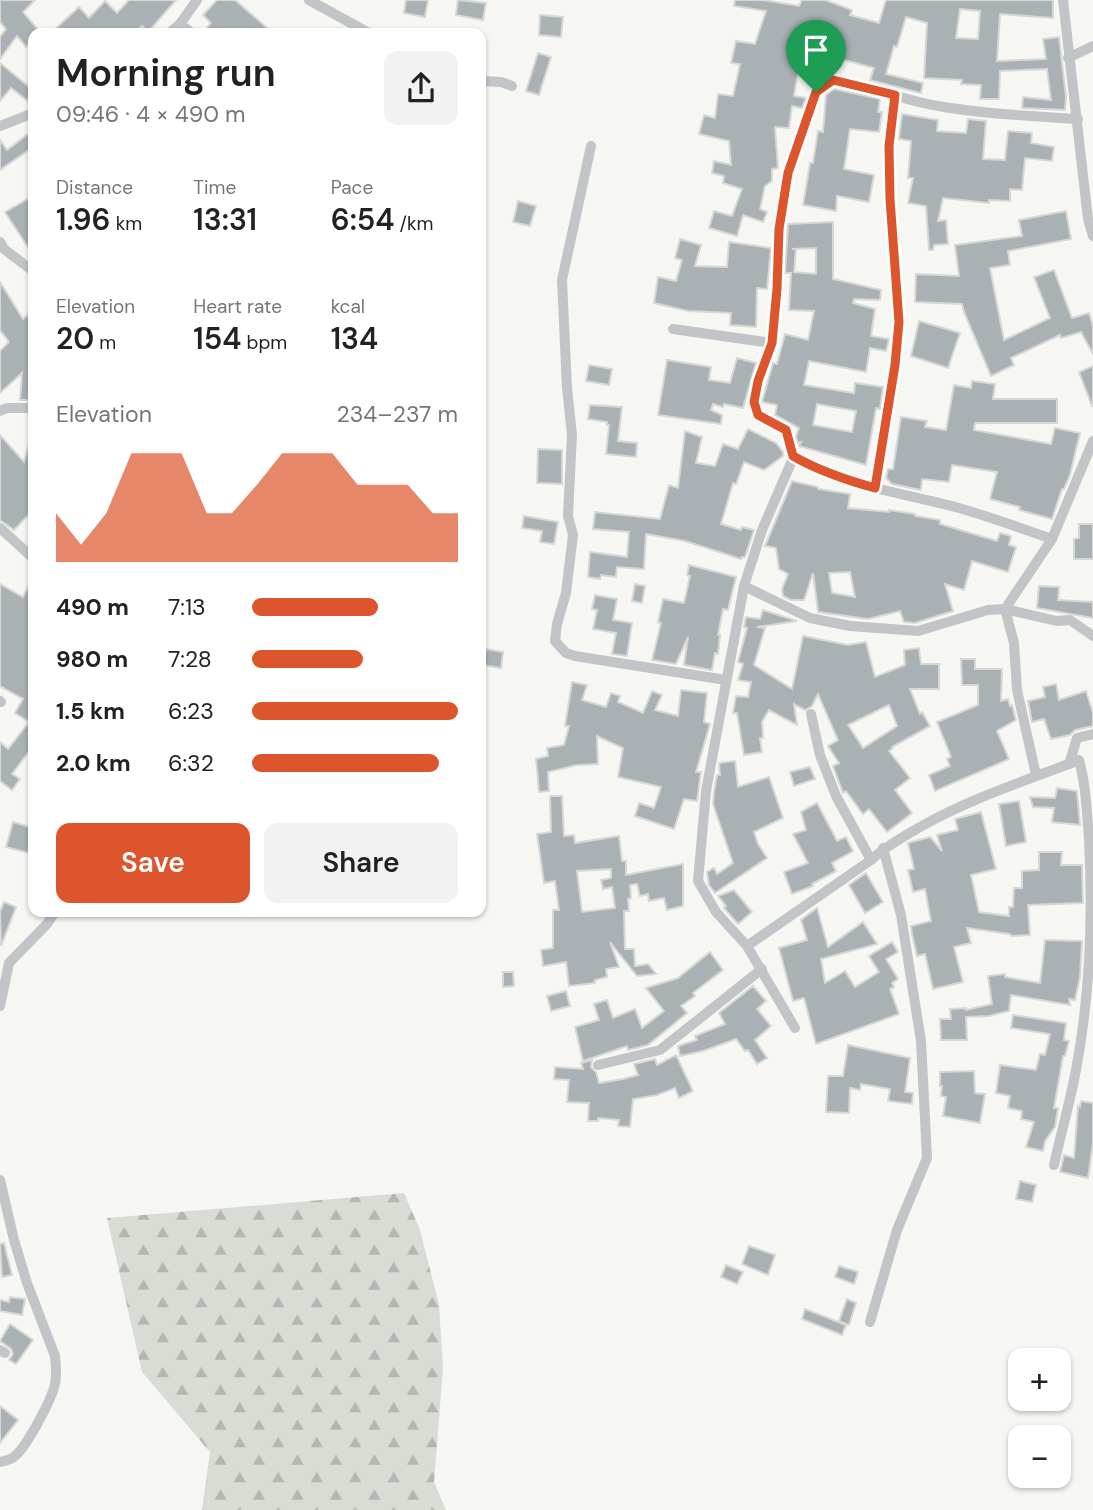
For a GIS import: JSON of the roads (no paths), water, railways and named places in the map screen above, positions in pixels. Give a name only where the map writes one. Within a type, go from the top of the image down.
[{"type":"street","points":[[175,28],[197,0]]},
{"type":"street","points":[[309,0],[360,28]]},
{"type":"street","points":[[1063,0],[1068,58],[1093,236]]},
{"type":"street","points":[[180,24],[185,28]]},
{"type":"street","points":[[1068,58],[1093,46]]},
{"type":"street","points":[[795,1028],[747,946],[716,912],[698,881],[706,791],[744,586],[762,530],[793,456],[786,430],[758,415],[754,402],[758,381],[772,343],[779,229],[788,173],[816,92],[833,80],[936,106],[1078,119]]},
{"type":"street","points":[[486,81],[512,86]]},
{"type":"street","points":[[875,488],[895,365],[899,322],[889,146],[895,95]]},
{"type":"street","points":[[0,126],[28,115]]},
{"type":"street","points":[[591,146],[562,279],[572,435],[567,504],[573,535],[566,593],[555,642],[559,649],[575,656],[726,680]]},
{"type":"street","points":[[0,242],[4,249],[28,267]]},
{"type":"street","points":[[673,329],[772,343]]},
{"type":"street","points":[[2,406],[28,408]]},
{"type":"street","points":[[1036,775],[1017,690],[1014,643],[1005,608],[1052,538],[1093,441]]},
{"type":"street","points":[[793,456],[840,478],[961,509],[1052,538]]},
{"type":"street","points":[[0,528],[28,553]]},
{"type":"street","points":[[744,586],[810,618],[864,627],[918,631],[988,610],[1005,608],[1057,621],[1070,620],[1093,636]]},
{"type":"street","points":[[811,714],[820,755],[836,796],[871,860]]},
{"type":"street","points":[[1069,764],[1077,738],[1093,734]]},
{"type":"street","points":[[747,946],[871,860],[884,848],[950,810],[1079,760],[1085,781],[1090,861],[1091,917],[1087,991],[1076,1069],[1054,1165]]},
{"type":"street","points":[[870,1322],[897,1230],[927,1158],[921,1041],[901,915],[884,848]]},
{"type":"street","points":[[0,1006],[4,962],[52,917]]},
{"type":"street","points":[[598,1065],[660,1050],[762,969]]},
{"type":"street","points":[[0,1180],[14,1240],[55,1356],[56,1367],[55,1384],[29,1436],[15,1457],[0,1462]]}]
